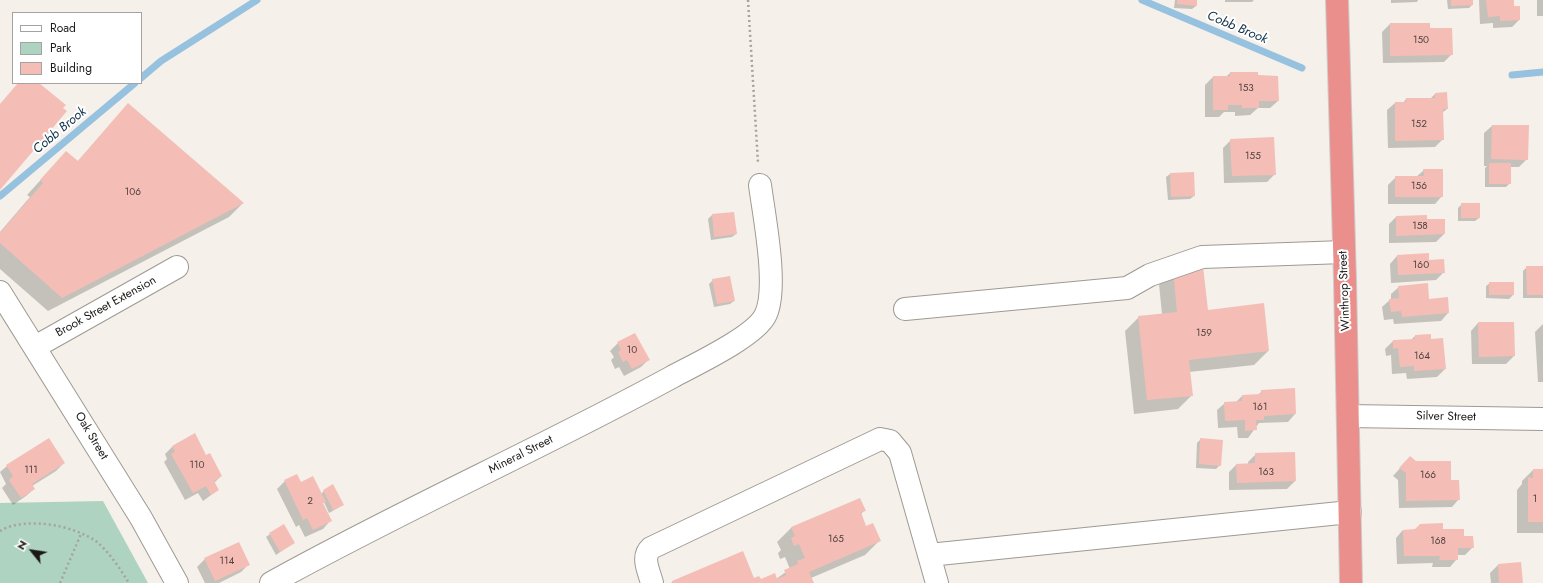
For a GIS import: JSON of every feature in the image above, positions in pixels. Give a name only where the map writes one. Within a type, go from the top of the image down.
[{"type":"highway","name":"Winthrop Street","points":[[1337,0],[1351,583]]},
{"type":"street","name":"Mineral Street","points":[[271,583],[331,550],[638,396],[739,339],[757,327],[764,318],[770,299],[771,279],[760,185]]},
{"type":"street","points":[[905,309],[1127,288],[1150,275],[1202,257],[1344,252]]},
{"type":"street","name":"Brook Street Extension","points":[[35,347],[177,267]]},
{"type":"street","name":"Oak Street","points":[[0,292],[141,518],[178,583]]},
{"type":"street","name":"Silver Street","points":[[1348,416],[1543,419]]},
{"type":"street","points":[[652,583],[646,560],[647,553],[651,548],[880,439],[890,441],[898,448],[900,453],[937,583]]},
{"type":"street","points":[[929,556],[1350,512]]},
{"type":"path","points":[[748,0],[760,185]]},
{"type":"path","points":[[0,531],[5,528],[30,523],[52,525],[80,534],[96,542],[106,550],[130,583]]},
{"type":"path","points":[[60,583],[80,534]]},
{"type":"green space","points":[[103,501],[148,583],[0,583],[0,503]]},
{"type":"building","points":[[1177,0],[1197,0],[1197,6],[1177,4]]},
{"type":"building","points":[[1451,0],[1473,0],[1473,5],[1451,6]]},
{"type":"building","points":[[1486,0],[1514,0],[1514,6],[1520,6],[1520,20],[1500,21],[1500,16],[1488,17]]},
{"type":"building","points":[[1390,23],[1430,23],[1430,28],[1452,28],[1453,55],[1390,56]]},
{"type":"building","points":[[1230,72],[1258,72],[1258,75],[1278,76],[1279,101],[1259,101],[1259,108],[1242,108],[1242,105],[1228,105],[1228,110],[1213,110],[1213,76],[1230,76]]},
{"type":"building","points":[[17,84],[40,84],[66,105],[63,108],[67,111],[0,190],[0,104]]},
{"type":"building","points":[[1447,92],[1448,109],[1443,109],[1444,140],[1395,141],[1395,102],[1406,102],[1406,98],[1435,98],[1435,93]]},
{"type":"building","points":[[128,103],[244,203],[62,298],[0,243],[0,233],[43,183],[40,180],[66,151],[78,161]]},
{"type":"building","points":[[1492,125],[1529,125],[1528,160],[1491,159]]},
{"type":"building","points":[[1274,137],[1276,175],[1232,176],[1230,139]]},
{"type":"building","points":[[1489,163],[1511,163],[1511,184],[1489,184]]},
{"type":"building","points":[[1423,169],[1443,169],[1443,197],[1395,197],[1395,176],[1424,176]]},
{"type":"building","points":[[1194,172],[1195,196],[1171,197],[1170,173]]},
{"type":"building","points":[[1461,203],[1480,203],[1480,218],[1461,218]]},
{"type":"building","points":[[734,212],[737,234],[714,237],[712,214]]},
{"type":"building","points":[[1427,215],[1427,219],[1445,219],[1445,234],[1396,236],[1396,216]]},
{"type":"building","points":[[1429,253],[1429,260],[1444,259],[1445,273],[1398,275],[1397,255]]},
{"type":"building","points":[[1203,266],[1208,310],[1264,303],[1269,351],[1189,360],[1193,396],[1147,400],[1138,316],[1177,312],[1173,269]]},
{"type":"building","points":[[1526,266],[1543,266],[1543,295],[1527,295]]},
{"type":"building","points":[[730,276],[735,301],[717,304],[712,279]]},
{"type":"building","points":[[1489,282],[1514,282],[1514,295],[1489,295]]},
{"type":"building","points":[[1428,283],[1429,299],[1448,297],[1449,313],[1402,317],[1401,311],[1391,312],[1389,299],[1399,298],[1398,286]]},
{"type":"building","points":[[1478,322],[1514,322],[1515,356],[1479,357]]},
{"type":"building","points":[[635,333],[650,360],[632,369],[627,360],[623,362],[618,352],[621,350],[617,342]]},
{"type":"building","points":[[1431,334],[1431,339],[1443,338],[1446,369],[1414,371],[1414,366],[1400,367],[1398,348],[1393,349],[1393,340],[1415,339],[1415,335]]},
{"type":"building","points":[[1295,388],[1296,414],[1264,416],[1264,420],[1256,420],[1257,430],[1245,431],[1245,420],[1225,421],[1224,402],[1242,401],[1242,395],[1261,394],[1261,390]]},
{"type":"building","points":[[195,433],[206,455],[210,453],[222,476],[214,481],[219,490],[211,495],[206,486],[193,493],[171,454],[175,452],[172,446]]},
{"type":"building","points":[[49,438],[65,463],[32,484],[35,489],[21,498],[9,480],[13,476],[6,465]]},
{"type":"building","points":[[1200,438],[1223,440],[1221,466],[1199,464]]},
{"type":"building","points":[[1295,452],[1296,481],[1237,483],[1236,464],[1255,463],[1255,453]]},
{"type":"building","points":[[1410,456],[1416,461],[1451,461],[1451,480],[1459,480],[1460,500],[1406,501],[1406,473],[1399,468]]},
{"type":"building","points":[[1533,469],[1543,469],[1543,522],[1528,522],[1528,477],[1533,478]]},
{"type":"building","points":[[297,474],[301,482],[313,476],[326,502],[323,503],[332,521],[313,530],[307,518],[303,520],[284,480]]},
{"type":"building","points":[[333,484],[344,505],[333,510],[323,490]]},
{"type":"building","points":[[860,498],[866,511],[861,512],[866,526],[873,523],[881,541],[809,572],[814,583],[673,583],[672,581],[743,551],[754,578],[759,576],[761,579],[775,573],[777,579],[786,575],[784,570],[798,564],[797,561],[805,558],[799,544],[794,546],[791,538],[795,536],[791,527]]},
{"type":"building","points":[[1443,523],[1443,529],[1464,529],[1464,536],[1473,536],[1474,548],[1458,548],[1458,560],[1439,560],[1440,556],[1404,556],[1403,530],[1415,529],[1420,524]]},
{"type":"building","points":[[284,524],[295,543],[280,552],[269,533]]},
{"type":"building","points":[[239,542],[250,565],[215,581],[204,558]]},
{"type":"building","points":[[1521,562],[1523,583],[1499,583],[1498,564]]},
{"type":"waterway","name":"Cobb Brook","points":[[142,77],[161,61],[257,0]]},
{"type":"waterway","name":"Cobb Brook","points":[[1142,0],[1302,68]]},
{"type":"waterway","name":"Cobb Brook","points":[[1512,75],[1543,72]]},
{"type":"waterway","name":"Cobb Brook","points":[[0,196],[134,84]]}]
